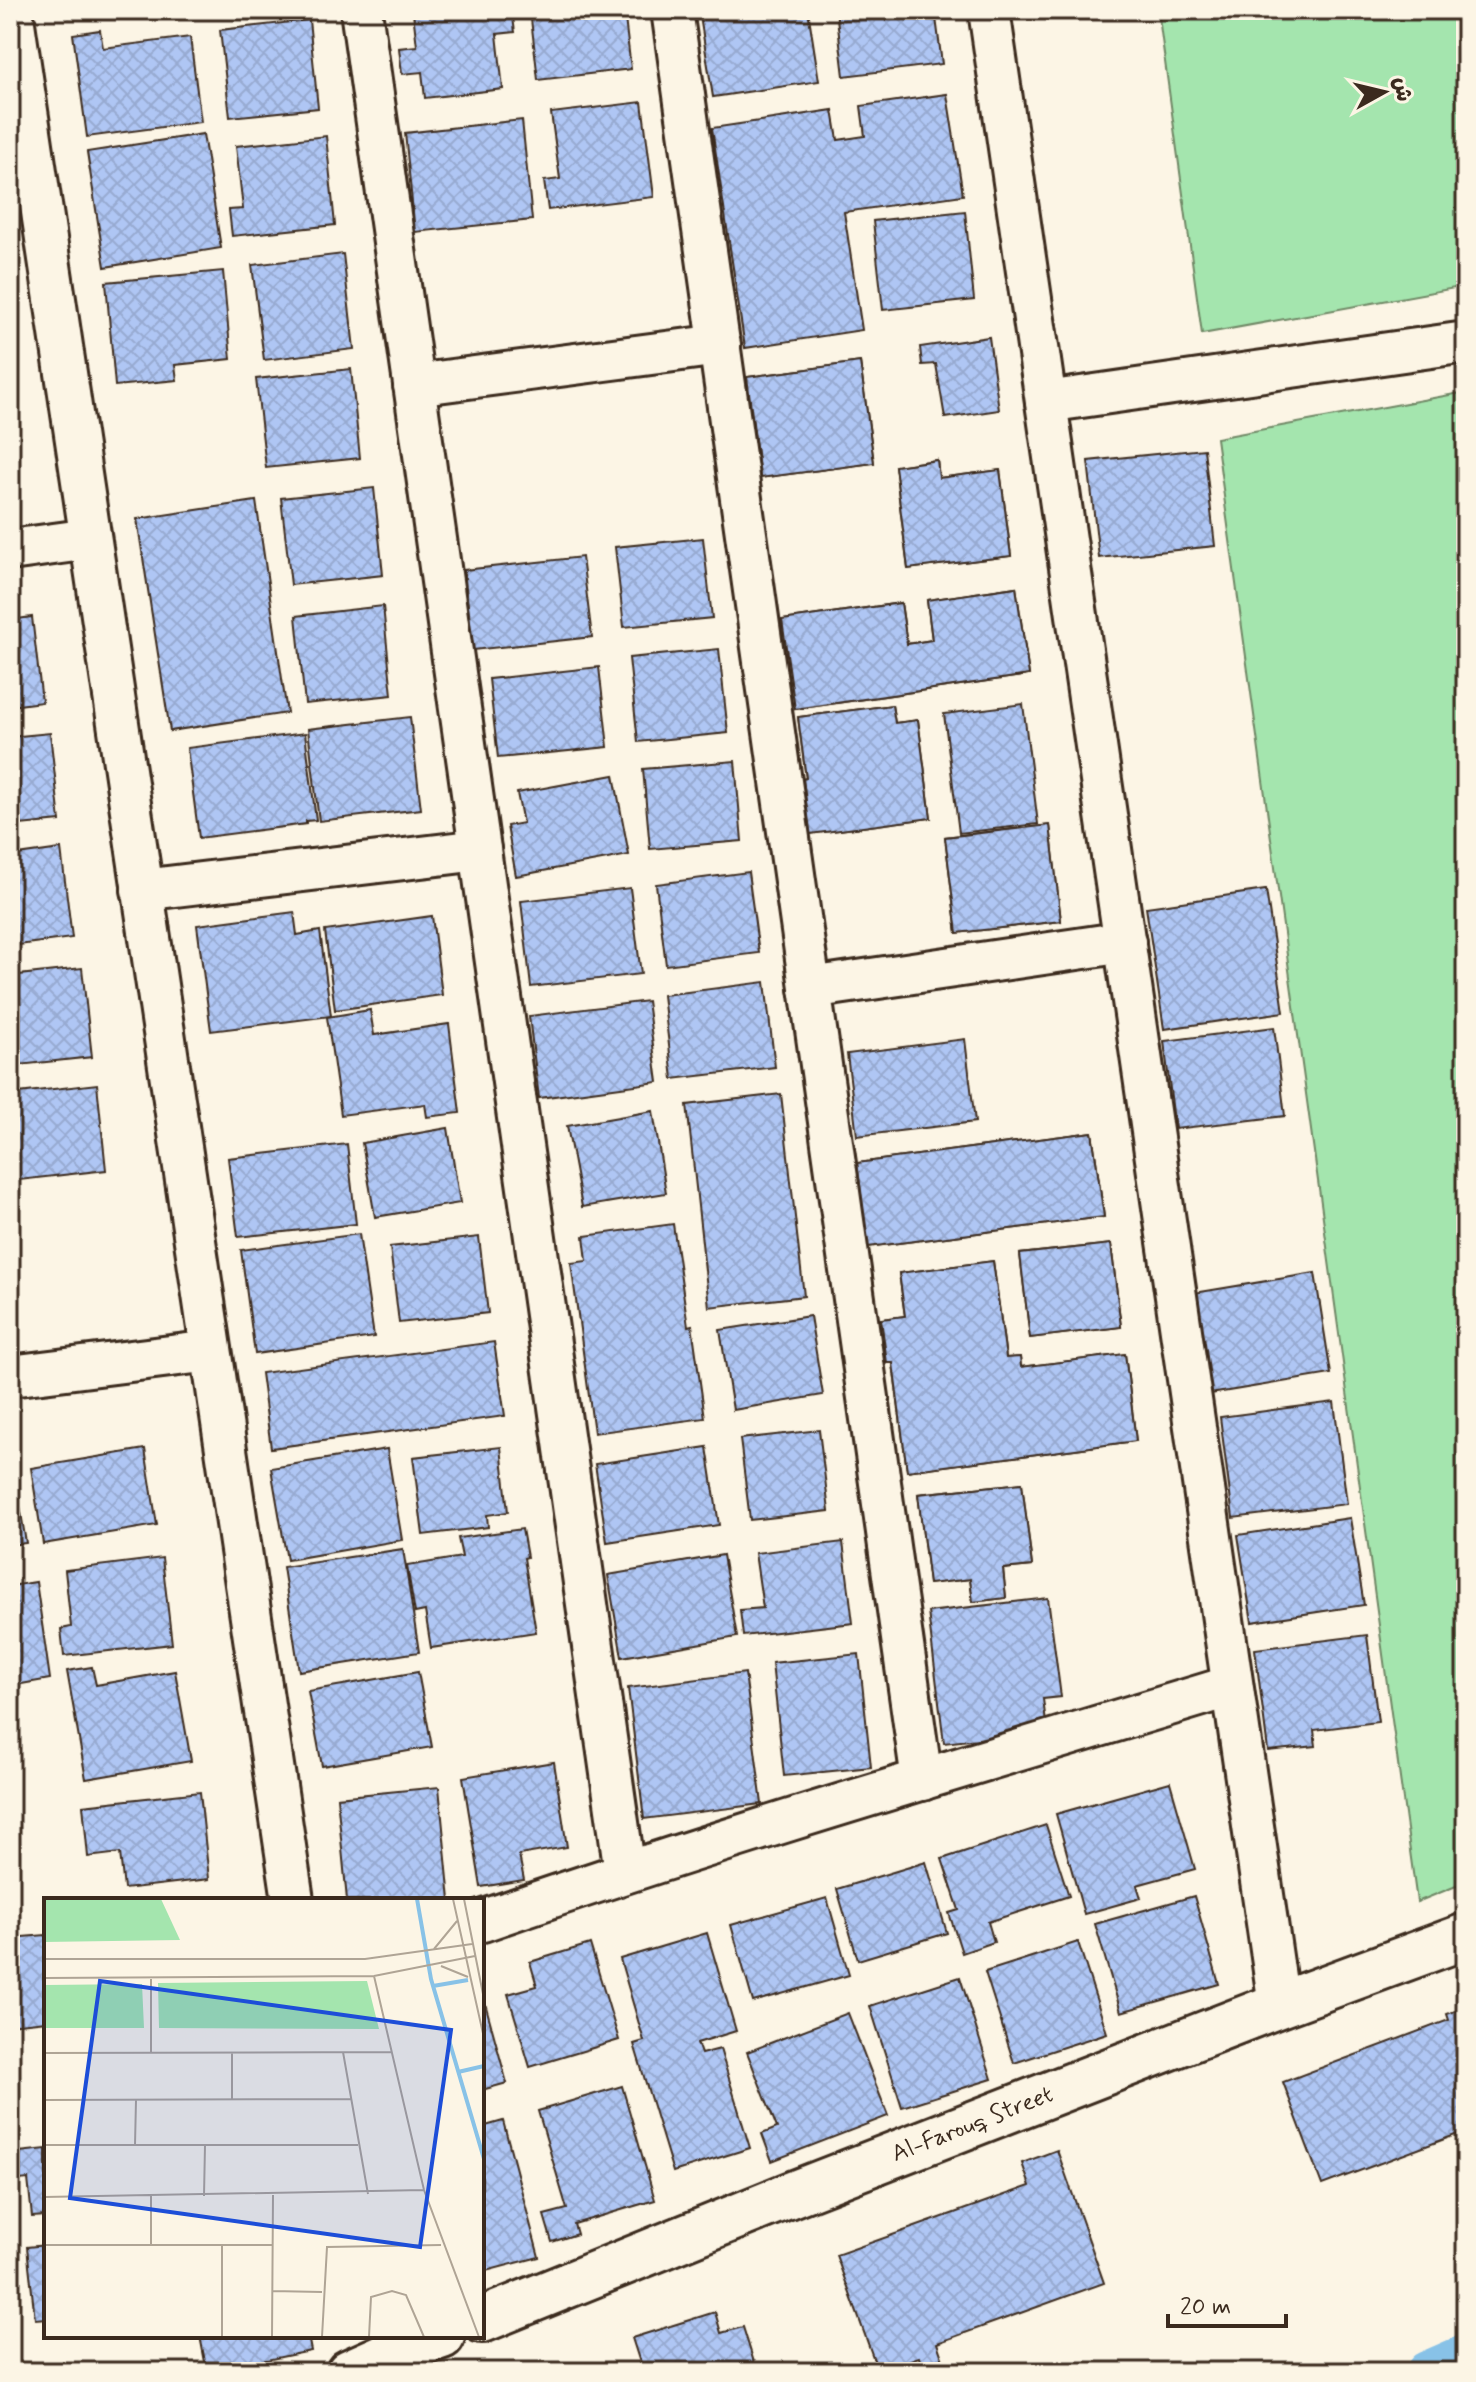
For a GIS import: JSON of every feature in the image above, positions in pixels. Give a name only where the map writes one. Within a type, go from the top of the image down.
[{"type":"main road","name":"Al-Farouq Street","points":[[484,2319],[790,2195],[1279,2005],[1466,1936]]},
{"type":"main road","points":[[373,2354],[434,2338]]},
{"type":"street","points":[[12,10],[293,1898]]},
{"type":"street","points":[[361,10],[625,1872]]},
{"type":"street","points":[[672,10],[922,1780]]},
{"type":"street","points":[[989,10],[1279,2005]]},
{"type":"street","points":[[1046,402],[1466,342]]},
{"type":"street","points":[[414,385],[720,345]]},
{"type":"street","points":[[10,550],[90,539]]},
{"type":"street","points":[[142,890],[480,850]]},
{"type":"street","points":[[810,988],[1125,942]]},
{"type":"street","points":[[10,1376],[211,1351]]},
{"type":"street","points":[[484,1920],[625,1872],[1232,1686]]},
{"type":"green space","points":[[1158,10],[1456,10],[1466,82],[1466,286],[1202,334]]},
{"type":"green space","points":[[1466,392],[1466,1882],[1417,1902],[1216,438]]},
{"type":"building","points":[[69,10],[132,10],[69,17]]},
{"type":"building","points":[[512,10],[515,32],[497,34],[503,89],[425,98],[422,72],[402,74],[399,48],[417,46],[413,13]]},
{"type":"building","points":[[530,10],[624,10],[631,69],[538,80]]},
{"type":"building","points":[[699,10],[808,10],[819,81],[713,97]]},
{"type":"building","points":[[836,10],[935,10],[942,64],[844,76]]},
{"type":"building","points":[[309,20],[318,108],[230,117],[220,30]]},
{"type":"building","points":[[100,30],[103,48],[190,37],[201,122],[87,137],[73,34]]},
{"type":"building","points":[[947,94],[963,195],[844,212],[862,330],[745,348],[712,128],[833,110],[838,140],[865,136],[861,106]]},
{"type":"building","points":[[642,102],[654,197],[548,210],[544,181],[560,179],[551,113]]},
{"type":"building","points":[[522,120],[532,220],[415,232],[405,133]]},
{"type":"building","points":[[203,134],[221,248],[105,267],[87,152]]},
{"type":"building","points":[[326,136],[335,225],[232,236],[229,210],[243,209],[236,146]]},
{"type":"building","points":[[965,211],[974,300],[883,310],[873,221]]},
{"type":"building","points":[[343,254],[354,349],[264,360],[252,265]]},
{"type":"building","points":[[223,271],[231,359],[175,365],[177,380],[115,386],[106,282]]},
{"type":"building","points":[[989,337],[999,410],[945,418],[936,364],[922,365],[920,347]]},
{"type":"building","points":[[860,362],[874,463],[760,478],[747,377]]},
{"type":"building","points":[[860,362],[874,463],[760,478],[747,377]]},
{"type":"building","points":[[351,369],[360,458],[266,468],[256,379]]},
{"type":"building","points":[[1204,449],[1215,546],[1099,558],[1088,461]]},
{"type":"building","points":[[937,460],[939,478],[1000,470],[1011,556],[908,569],[895,466]]},
{"type":"building","points":[[937,460],[939,478],[1000,470],[1011,556],[908,569],[895,466]]},
{"type":"building","points":[[374,488],[383,575],[291,585],[281,498]]},
{"type":"building","points":[[256,501],[287,713],[170,731],[137,519]]},
{"type":"building","points":[[703,538],[712,618],[624,627],[615,547]]},
{"type":"building","points":[[582,557],[592,637],[473,650],[464,570]]},
{"type":"building","points":[[1016,587],[1029,675],[795,709],[782,620],[901,603],[907,644],[932,640],[927,600]]},
{"type":"building","points":[[1016,587],[1029,675],[795,709],[782,620],[901,603],[907,644],[932,640],[927,600]]},
{"type":"building","points":[[383,606],[392,695],[305,704],[296,616]]},
{"type":"building","points":[[32,617],[42,702],[10,706],[10,620]]},
{"type":"building","points":[[719,649],[728,733],[638,742],[629,658]]},
{"type":"building","points":[[599,667],[608,747],[498,758],[489,679]]},
{"type":"building","points":[[1023,704],[1038,824],[959,833],[944,714]]},
{"type":"building","points":[[892,705],[895,723],[918,720],[931,818],[810,834],[798,717]]},
{"type":"building","points":[[892,705],[895,723],[918,720],[931,818],[810,834],[798,717]]},
{"type":"building","points":[[410,717],[421,809],[319,821],[308,729]]},
{"type":"building","points":[[50,733],[60,821],[10,826],[10,737]]},
{"type":"building","points":[[305,733],[316,820],[306,821],[306,824],[199,838],[187,748]]},
{"type":"building","points":[[735,761],[742,841],[650,849],[643,769]]},
{"type":"building","points":[[614,775],[629,855],[516,876],[507,826],[523,823],[517,793]]},
{"type":"building","points":[[1050,825],[1061,921],[957,933],[945,837]]},
{"type":"building","points":[[1050,825],[1061,921],[957,933],[945,837]]},
{"type":"building","points":[[61,849],[72,938],[10,946],[10,856]]},
{"type":"building","points":[[748,872],[759,953],[666,965],[656,884]]},
{"type":"building","points":[[630,888],[641,974],[531,987],[521,901]]},
{"type":"building","points":[[1266,890],[1284,1012],[1164,1029],[1146,907]]},
{"type":"building","points":[[294,912],[297,935],[320,931],[331,1016],[211,1031],[197,925]]},
{"type":"building","points":[[432,916],[442,995],[335,1010],[325,931]]},
{"type":"building","points":[[82,968],[92,1057],[10,1066],[10,976]]},
{"type":"building","points":[[765,982],[775,1067],[673,1079],[663,995]]},
{"type":"building","points":[[647,1001],[658,1082],[539,1098],[529,1016]]},
{"type":"building","points":[[370,1010],[374,1035],[449,1024],[460,1113],[427,1117],[425,1104],[341,1115],[327,1017]]},
{"type":"building","points":[[1274,1027],[1285,1116],[1175,1129],[1164,1041]]},
{"type":"building","points":[[965,1039],[975,1122],[857,1136],[847,1054]]},
{"type":"building","points":[[97,1084],[106,1170],[11,1181],[10,1094]]},
{"type":"building","points":[[781,1094],[804,1296],[709,1307],[687,1105]]},
{"type":"building","points":[[653,1111],[666,1193],[582,1207],[567,1126]]},
{"type":"building","points":[[448,1128],[460,1203],[375,1217],[362,1143]]},
{"type":"building","points":[[1092,1132],[1104,1217],[868,1247],[857,1163]]},
{"type":"building","points":[[1092,1132],[1104,1217],[868,1247],[857,1163]]},
{"type":"building","points":[[347,1144],[356,1224],[238,1237],[228,1158]]},
{"type":"building","points":[[673,1224],[705,1418],[594,1433],[571,1263],[587,1261],[584,1236]]},
{"type":"building","points":[[359,1234],[374,1337],[255,1354],[241,1250]]},
{"type":"building","points":[[479,1237],[488,1313],[399,1323],[390,1247]]},
{"type":"building","points":[[1111,1244],[1121,1327],[1030,1338],[1020,1254]]},
{"type":"building","points":[[1111,1244],[1121,1327],[1030,1338],[1020,1254]]},
{"type":"building","points":[[993,1261],[1006,1358],[1020,1357],[1021,1367],[1125,1354],[1136,1441],[907,1471],[893,1363],[887,1363],[881,1319],[905,1316],[899,1273]]},
{"type":"building","points":[[993,1261],[1006,1358],[1020,1357],[1021,1367],[1125,1354],[1136,1441],[907,1471],[893,1363],[887,1363],[881,1319],[905,1316],[899,1273]]},
{"type":"building","points":[[1315,1273],[1331,1374],[1210,1394],[1194,1293]]},
{"type":"building","points":[[810,1316],[823,1395],[733,1410],[720,1330]]},
{"type":"building","points":[[494,1342],[505,1416],[271,1448],[261,1373]]},
{"type":"building","points":[[1334,1402],[1347,1504],[1233,1518],[1220,1417]]},
{"type":"building","points":[[819,1430],[829,1511],[750,1520],[740,1439]]},
{"type":"building","points":[[501,1447],[508,1512],[487,1515],[488,1527],[423,1535],[413,1457]]},
{"type":"building","points":[[707,1447],[719,1525],[607,1542],[595,1464]]},
{"type":"building","points":[[145,1449],[157,1525],[43,1544],[31,1468]]},
{"type":"building","points":[[387,1449],[402,1540],[287,1560],[271,1468]]},
{"type":"building","points":[[10,1464],[13,1464],[26,1543],[10,1545]]},
{"type":"building","points":[[1022,1483],[1032,1566],[1003,1569],[1006,1598],[973,1602],[970,1579],[929,1584],[918,1494]]},
{"type":"building","points":[[1022,1483],[1032,1566],[1003,1569],[1006,1598],[973,1602],[970,1579],[929,1584],[918,1494]]},
{"type":"building","points":[[1350,1518],[1364,1605],[1252,1622],[1238,1535]]},
{"type":"building","points":[[522,1529],[536,1632],[431,1648],[425,1611],[415,1613],[407,1566],[462,1557],[458,1538]]},
{"type":"building","points":[[843,1542],[853,1623],[743,1636],[740,1610],[763,1608],[755,1553]]},
{"type":"building","points":[[403,1549],[419,1652],[299,1671],[283,1567]]},
{"type":"building","points":[[723,1555],[737,1637],[622,1657],[608,1575]]},
{"type":"building","points":[[162,1558],[172,1644],[64,1656],[61,1629],[71,1627],[65,1570]]},
{"type":"building","points":[[36,1582],[50,1679],[10,1686],[10,1586]]},
{"type":"building","points":[[1048,1598],[1061,1697],[1043,1699],[1047,1731],[944,1743],[928,1612]]},
{"type":"building","points":[[1367,1635],[1378,1722],[1314,1730],[1316,1746],[1268,1751],[1255,1649]]},
{"type":"building","points":[[859,1654],[871,1767],[784,1776],[772,1663]]},
{"type":"building","points":[[92,1667],[96,1685],[175,1671],[191,1761],[86,1779],[67,1671]]},
{"type":"building","points":[[418,1672],[432,1747],[322,1766],[308,1691]]},
{"type":"building","points":[[745,1673],[762,1804],[644,1819],[628,1688]]},
{"type":"building","points":[[554,1762],[567,1847],[519,1855],[524,1880],[481,1887],[463,1777]]},
{"type":"building","points":[[1170,1782],[1195,1869],[1137,1885],[1141,1898],[1084,1914],[1056,1814]]},
{"type":"building","points":[[439,1787],[450,1898],[347,1898],[337,1797]]},
{"type":"building","points":[[200,1792],[209,1879],[124,1889],[120,1853],[88,1857],[83,1805]]},
{"type":"building","points":[[1046,1825],[1069,1896],[988,1922],[994,1942],[962,1953],[949,1913],[959,1910],[942,1859]]},
{"type":"building","points":[[926,1862],[947,1933],[858,1960],[837,1889]]},
{"type":"building","points":[[1194,1896],[1219,1984],[1121,2012],[1095,1924]]},
{"type":"building","points":[[827,1898],[849,1975],[753,2002],[731,1925]]},
{"type":"building","points":[[707,1933],[736,2031],[697,2043],[701,2054],[720,2049],[750,2148],[673,2172],[634,2044],[644,2041],[620,1959]]},
{"type":"building","points":[[44,1935],[44,2021],[10,2025],[10,1938]]},
{"type":"building","points":[[1078,1942],[1107,2033],[1014,2063],[985,1972]]},
{"type":"building","points":[[590,1944],[619,2040],[530,2067],[508,1994],[537,1986],[530,1962]]},
{"type":"building","points":[[960,1977],[992,2079],[902,2107],[870,2006]]},
{"type":"building","points":[[484,2003],[507,2083],[484,2089]]},
{"type":"building","points":[[1466,2007],[1466,2131],[1322,2185],[1283,2082],[1449,2020],[1447,2014]]},
{"type":"building","points":[[848,2013],[888,2116],[772,2161],[762,2134],[777,2128],[747,2052]]},
{"type":"building","points":[[622,2086],[655,2200],[574,2224],[577,2234],[552,2242],[544,2215],[567,2209],[538,2111]]},
{"type":"building","points":[[503,2121],[539,2257],[484,2271],[484,2126]]},
{"type":"building","points":[[44,2149],[44,2216],[32,2217],[28,2179],[10,2181],[10,2153]]},
{"type":"building","points":[[1057,2150],[1104,2283],[937,2343],[947,2372],[924,2372],[919,2357],[878,2371],[836,2255],[1030,2186],[1022,2163]]},
{"type":"building","points":[[44,2245],[44,2318],[35,2319],[27,2247]]},
{"type":"building","points":[[715,2312],[721,2333],[743,2327],[757,2372],[643,2372],[632,2338]]},
{"type":"building","points":[[200,2338],[308,2338],[311,2351],[207,2372]]},
{"type":"waterway","points":[[1427,2372],[1466,2355]]}]
